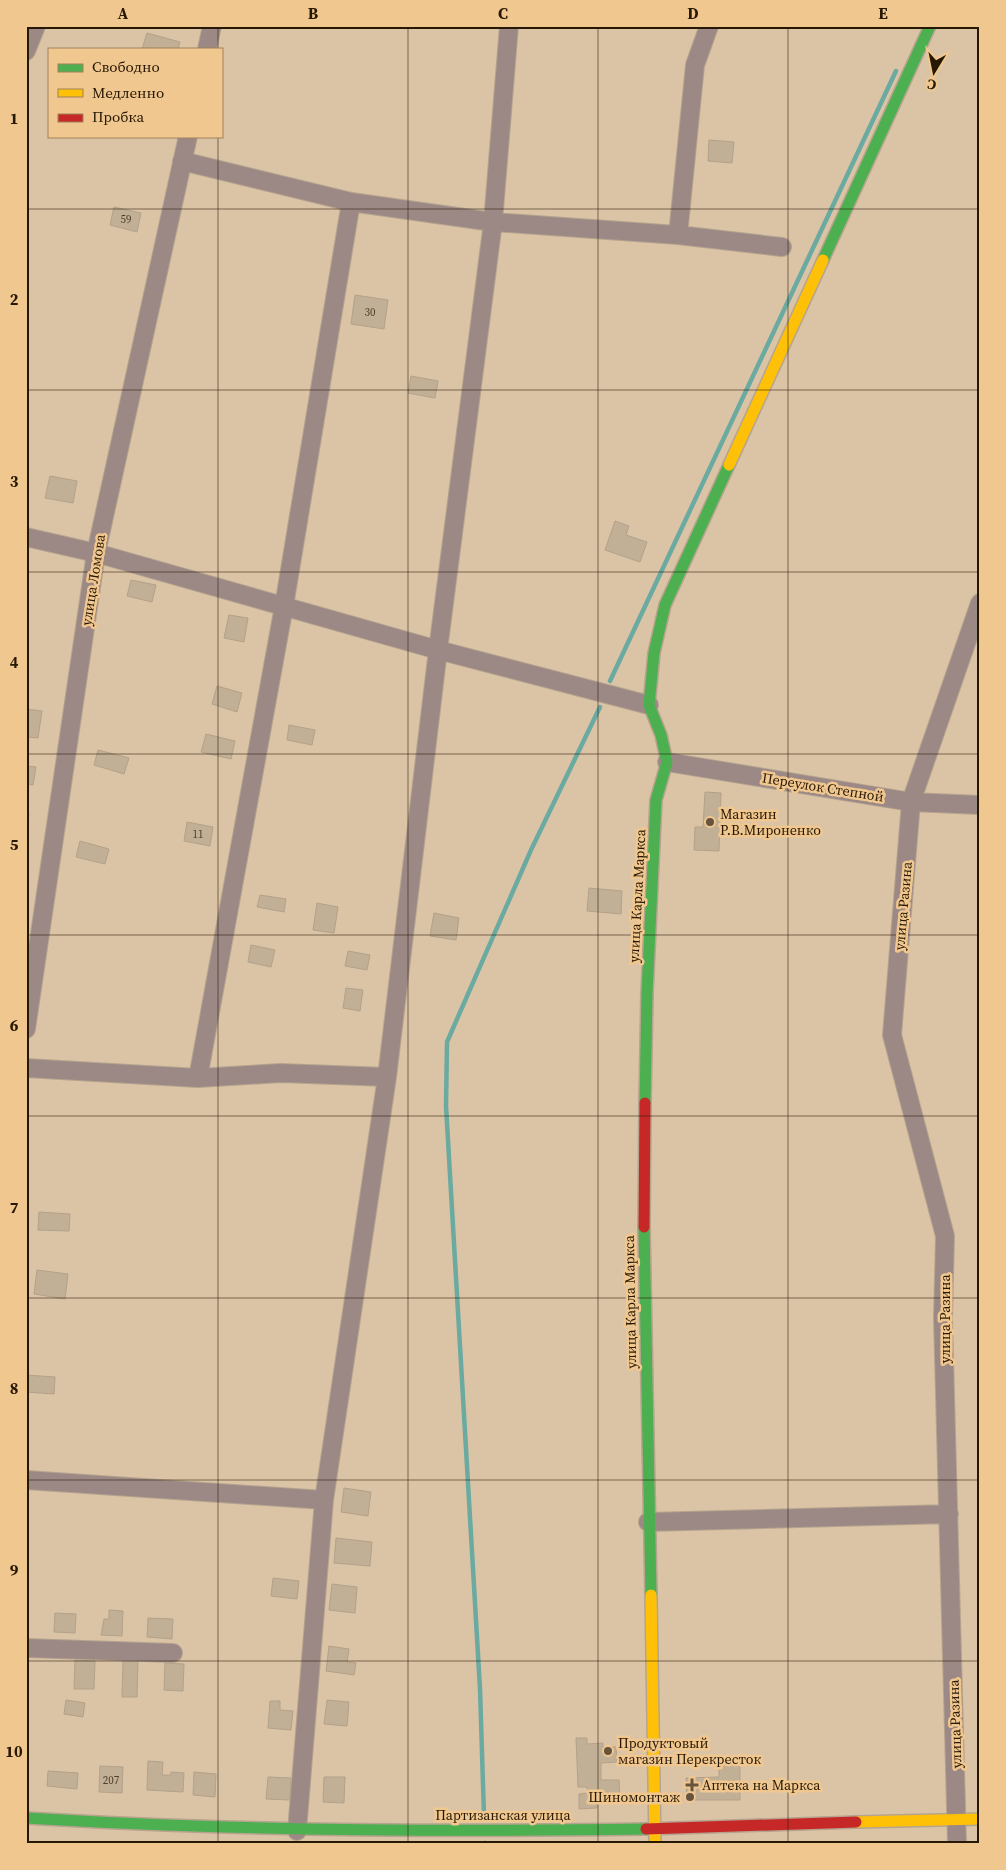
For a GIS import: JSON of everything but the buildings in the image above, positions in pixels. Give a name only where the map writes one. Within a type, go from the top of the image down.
[{"type":"street","points":[[26,51],[36,26]]},
{"type":"street","points":[[207,48],[212,26]]},
{"type":"street","points":[[297,1831],[324,1500],[387,1077],[438,650],[493,222],[509,26]]},
{"type":"street","points":[[678,235],[695,65],[709,26]]},
{"type":"street","points":[[667,762],[661,735],[649,705],[654,653],[665,605],[930,26]]},
{"type":"street","name":"улица Ломова","points":[[26,1029],[96,553],[188,138]]},
{"type":"street","points":[[182,161],[351,202],[493,222],[678,235],[782,248]]},
{"type":"street","points":[[198,1078],[284,606],[351,202]]},
{"type":"street","points":[[26,537],[96,553],[438,650],[649,705]]},
{"type":"street","name":"улица Разина","points":[[957,1844],[943,1318],[945,1236],[892,1035],[912,802],[980,603]]},
{"type":"street","name":"Переулок Степной","points":[[667,762],[912,802],[980,805]]},
{"type":"street","name":"улица Карла Маркса","points":[[655,1844],[643,1180],[647,1003],[656,800],[667,762]]},
{"type":"street","points":[[26,1068],[198,1078],[281,1073],[387,1077]]},
{"type":"street","points":[[26,1480],[324,1500]]},
{"type":"street","points":[[648,1522],[949,1514]]},
{"type":"street","points":[[26,1648],[173,1653]]},
{"type":"street","name":"Партизанская улица","points":[[26,1818],[134,1826],[297,1831],[315,1837],[980,1819]]},
{"type":"waterway","points":[[610,681],[896,71]]},
{"type":"waterway","points":[[484,1816],[480,1689],[446,1106],[447,1042],[531,850],[600,707]]},
{"type":"traffic: fast","points":[[823,260],[930,26]]},
{"type":"traffic: fast","points":[[645,1103],[647,993],[656,800],[667,762],[661,735],[649,705],[654,653],[665,605],[729,465]]},
{"type":"traffic: fast","points":[[644,1227],[651,1595]]},
{"type":"traffic: fast","points":[[26,1818],[181,1826],[336,1830],[646,1829]]},
{"type":"traffic: slow","points":[[729,465],[823,260]]},
{"type":"traffic: slow","points":[[651,1595],[655,1844]]},
{"type":"traffic: slow","points":[[856,1822],[980,1819]]},
{"type":"traffic: jam","points":[[644,1227],[645,1103]]},
{"type":"traffic: jam","points":[[646,1829],[856,1822]]},
{"type":"place","name":"Магазин Р.В.Мироненко","points":[[710,822]]},
{"type":"place","name":"Продуктовый магазин Перекресток","points":[[608,1751]]},
{"type":"place","name":"Аптека на Маркса","points":[[692,1785]]},
{"type":"place","name":"Шиномонтаж","points":[[690,1797]]}]
